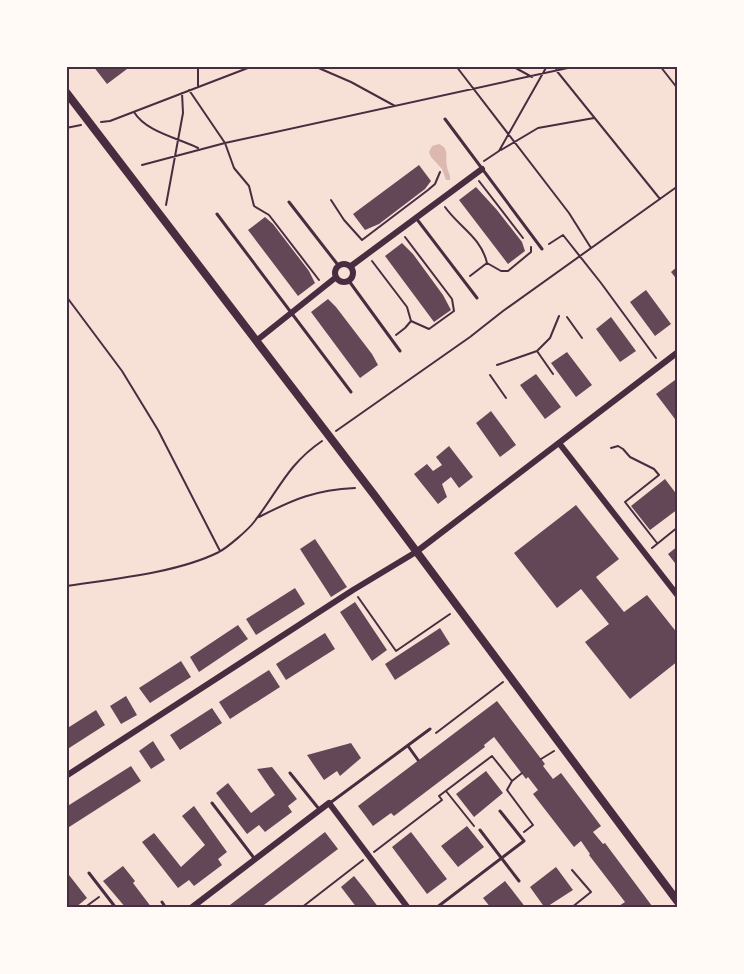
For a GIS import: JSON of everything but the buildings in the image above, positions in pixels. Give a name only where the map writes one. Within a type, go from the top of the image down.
[{"type":"street","points":[[66,92],[368,487],[676,897]]},
{"type":"street","points":[[351,266],[474,174],[480,166]]},
{"type":"street","points":[[347,264],[351,266],[354,272],[349,282],[339,281],[336,278],[334,273],[338,266],[347,264]]},
{"type":"street","points":[[256,341],[336,278]]},
{"type":"street","points":[[66,776],[353,590],[416,552],[678,353]]},
{"type":"street","points":[[559,443],[678,596]]},
{"type":"street","points":[[191,908],[329,803],[408,908]]},
{"type":"lane","points":[[445,119],[542,249]]},
{"type":"lane","points":[[289,202],[338,266]]},
{"type":"lane","points":[[217,214],[351,392]]},
{"type":"lane","points":[[416,218],[477,298]]},
{"type":"lane","points":[[349,282],[400,351]]},
{"type":"lane","points":[[329,803],[430,729]]},
{"type":"lane","points":[[408,746],[418,760]]},
{"type":"lane","points":[[290,773],[319,810]]},
{"type":"lane","points":[[212,803],[254,858]]},
{"type":"lane","points":[[436,908],[524,841],[500,811]]},
{"type":"lane","points":[[480,830],[519,881]]},
{"type":"lane","points":[[89,873],[116,908]]},
{"type":"lane","points":[[162,902],[166,908]]},
{"type":"path","points":[[198,66],[198,86]]},
{"type":"path","points":[[90,123],[110,121],[253,66]]},
{"type":"path","points":[[314,66],[351,82],[397,107]]},
{"type":"path","points":[[456,66],[569,213],[591,248]]},
{"type":"path","points":[[512,66],[532,77]]},
{"type":"path","points":[[499,151],[547,66]]},
{"type":"path","points":[[142,165],[225,143],[577,66]]},
{"type":"path","points":[[660,66],[678,89]]},
{"type":"path","points":[[556,70],[660,199]]},
{"type":"path","points":[[189,90],[225,143],[234,168],[249,186],[254,206],[269,215],[324,287]]},
{"type":"path","points":[[164,219],[183,113],[182,93]]},
{"type":"path","points":[[134,112],[138,118],[199,149]]},
{"type":"path","points":[[480,166],[499,151],[538,128],[595,118]]},
{"type":"path","points":[[362,240],[435,184],[440,172]]},
{"type":"path","points":[[440,200],[471,233],[485,254],[487,263],[501,271],[508,271],[531,252],[531,248],[474,174]]},
{"type":"path","points":[[66,586],[133,576],[179,566],[220,551],[256,518],[299,459],[678,186]]},
{"type":"path","points":[[331,200],[344,220],[362,240],[362,249],[407,307],[411,321]]},
{"type":"path","points":[[399,231],[452,299],[454,311],[429,329],[411,321]]},
{"type":"path","points":[[542,249],[563,235],[661,365]]},
{"type":"path","points":[[465,280],[487,263]]},
{"type":"path","points":[[66,296],[122,371],[158,430],[220,551]]},
{"type":"path","points":[[497,365],[537,351],[550,338],[559,316]]},
{"type":"path","points":[[567,317],[582,338]]},
{"type":"path","points":[[391,338],[411,321]]},
{"type":"path","points":[[537,351],[553,374]]},
{"type":"path","points":[[490,375],[506,398]]},
{"type":"path","points":[[611,448],[618,446],[630,458],[654,469],[659,475],[625,502],[657,543]]},
{"type":"path","points":[[256,518],[318,491],[368,487]]},
{"type":"path","points":[[645,553],[678,527]]},
{"type":"path","points":[[353,590],[396,651],[458,608]]},
{"type":"path","points":[[430,729],[435,734],[510,677]]},
{"type":"path","points":[[541,759],[562,746]]},
{"type":"path","points":[[301,908],[442,800],[440,796],[492,756],[512,781]]},
{"type":"path","points":[[519,836],[533,825],[507,790],[512,781],[522,773]]},
{"type":"path","points":[[446,791],[471,823],[480,830]]},
{"type":"path","points":[[571,908],[591,892],[572,870]]},
{"type":"path","points":[[84,908],[104,893]]},
{"type":"shaded area","points":[[439,144],[446,151],[450,180],[446,180],[442,169],[429,152],[432,146]]}]
